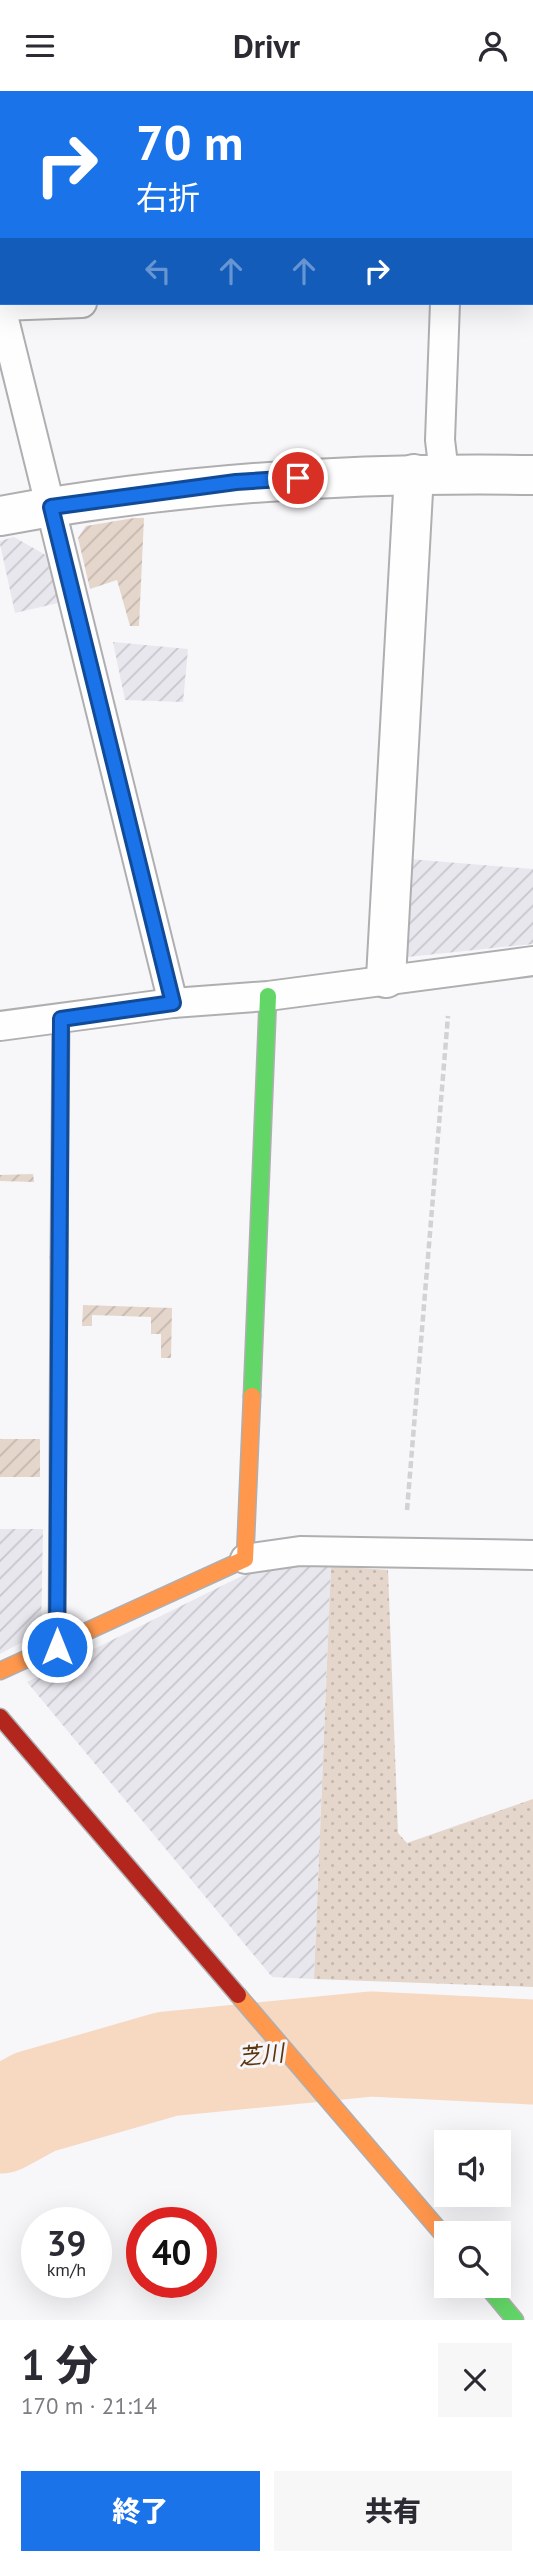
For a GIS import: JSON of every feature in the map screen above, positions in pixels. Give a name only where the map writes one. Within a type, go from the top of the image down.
[{"type":"street","points":[[386,978],[429,474]]},
{"type":"street","points":[[0,516],[236,482],[429,474],[533,475]]},
{"type":"street","points":[[0,1671],[245,1559],[268,996]]},
{"type":"street","points":[[57,1647],[61,1019]]},
{"type":"street","points":[[0,1717],[434,2224]]},
{"type":"street","points":[[497,2298],[515,2320]]},
{"type":"lane","points":[[0,305],[173,1003]]},
{"type":"lane","points":[[429,474],[440,440],[445,305]]},
{"type":"lane","points":[[0,1026],[173,1003],[268,996],[386,978],[533,961]]},
{"type":"lane","points":[[245,1559],[300,1551],[403,1555],[533,1555]]},
{"type":"path","points":[[403,1555],[452,970]]},
{"type":"shaded area","points":[[144,518],[139,626],[130,626],[117,580],[90,589],[78,538],[86,526]]},
{"type":"shaded area","points":[[14,537],[49,557],[58,603],[15,613],[0,544],[0,541]]},
{"type":"shaded area","points":[[113,642],[188,649],[183,702],[125,700]]},
{"type":"shaded area","points":[[409,859],[533,869],[533,944],[407,957],[402,949]]},
{"type":"shaded area","points":[[33,1174],[34,1182],[0,1181],[0,1175]]},
{"type":"shaded area","points":[[83,1305],[172,1308],[171,1358],[161,1358],[161,1334],[151,1334],[151,1317],[92,1315],[92,1326],[82,1326]]},
{"type":"shaded area","points":[[0,1439],[40,1439],[40,1477],[0,1477]]},
{"type":"shaded area","points":[[0,1529],[43,1529],[41,1632],[0,1654]]},
{"type":"shaded area","points":[[264,1565],[331,1566],[314,1979],[272,1977],[27,1682]]},
{"type":"shaded area","points":[[331,1566],[388,1570],[398,1833],[407,1843],[533,1799],[533,1987],[314,1979]]},
{"type":"waterway","name":"芝川","points":[[0,2121],[35,2102],[167,2064],[371,2044],[533,2052]]},
{"type":"traffic: fast","points":[[252,1396],[268,996]]},
{"type":"traffic: fast","points":[[57,1647],[59,1257]]},
{"type":"traffic: fast","points":[[497,2298],[515,2320]]},
{"type":"traffic: slow","points":[[0,1671],[245,1559],[252,1396]]},
{"type":"traffic: slow","points":[[238,1995],[434,2224]]},
{"type":"traffic: jam","points":[[59,1257],[61,1019]]},
{"type":"traffic: jam","points":[[0,1717],[238,1995]]},
{"type":"route","points":[[57,1647],[61,1019],[173,1003],[51,507],[236,482],[298,478]]}]
